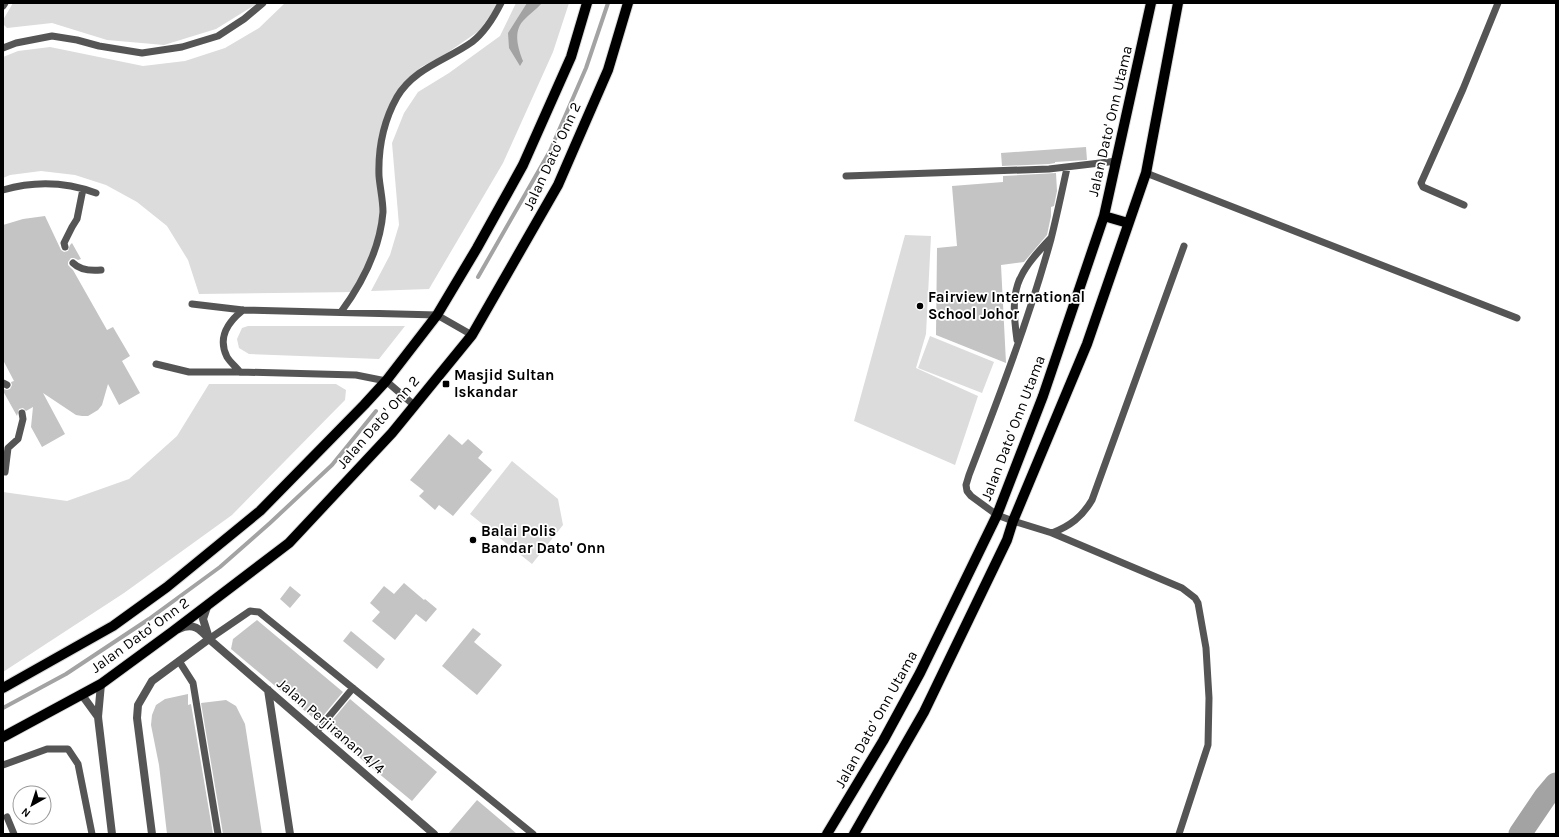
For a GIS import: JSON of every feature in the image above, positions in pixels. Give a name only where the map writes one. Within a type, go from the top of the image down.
[{"type":"main road","name":"Jalan Dato' Onn 2","points":[[3,688],[113,626],[167,588],[260,511],[386,381],[437,315],[477,248],[523,165],[571,57],[587,3]]},
{"type":"main road","name":"Jalan Dato' Onn 2","points":[[3,737],[101,684],[289,543],[392,433],[472,335],[558,185],[608,70],[628,3]]},
{"type":"main road","name":"Jalan Dato' Onn Utama","points":[[827,834],[883,741],[920,673],[997,515],[1043,396],[1104,216],[1151,3]]},
{"type":"main road","points":[[854,834],[924,712],[1007,540],[1013,522],[1087,344],[1146,173],[1178,3]]},
{"type":"main road","points":[[1104,216],[1128,223]]},
{"type":"street","points":[[152,834],[136,718],[138,705],[152,681],[209,640],[203,620],[209,603]]},
{"type":"street","name":"Jalan Perjiranan 4/4","points":[[172,632],[184,627],[195,626],[209,640],[434,834]]},
{"type":"street","points":[[101,684],[98,716],[112,834]]},
{"type":"street","points":[[268,690],[290,834]]},
{"type":"street","points":[[82,695],[98,716]]},
{"type":"lane","points":[[3,48],[16,43],[52,36],[77,40],[98,46],[142,53],[182,47],[218,36],[244,19],[263,3]]},
{"type":"lane","points":[[341,312],[356,292],[369,265],[380,232],[383,211],[379,176],[380,145],[386,122],[398,96],[418,73],[473,41],[493,20],[501,3]]},
{"type":"lane","points":[[1464,205],[1423,187],[1421,183],[1463,89],[1498,3]]},
{"type":"lane","points":[[846,176],[1067,168],[1117,161]]},
{"type":"lane","points":[[1067,168],[1051,238],[1040,276],[1007,377],[969,475],[966,485],[967,491],[971,496],[997,515],[1013,522],[1052,533],[1182,588],[1191,594],[1198,603],[1206,648],[1209,698],[1208,745],[1179,834]]},
{"type":"lane","points":[[1146,173],[1517,318]]},
{"type":"lane","points":[[3,190],[38,184],[55,184],[96,193]]},
{"type":"lane","points":[[65,247],[64,243],[77,219],[83,189]]},
{"type":"lane","points":[[1018,342],[1014,300],[1017,285],[1027,265],[1051,238]]},
{"type":"lane","points":[[1052,533],[1065,528],[1073,522],[1087,509],[1092,500],[1184,246]]},
{"type":"lane","points":[[73,263],[78,268],[93,271],[101,270]]},
{"type":"lane","points":[[192,304],[243,310],[437,315],[472,335]]},
{"type":"lane","points":[[240,372],[228,357],[224,345],[225,329],[233,318],[243,310]]},
{"type":"lane","points":[[156,364],[190,372],[356,375],[386,381],[414,405]]},
{"type":"lane","points":[[5,472],[8,448],[18,439],[23,419],[22,413]]},
{"type":"lane","points":[[209,640],[250,611],[254,610],[259,612],[533,834]]},
{"type":"lane","points":[[179,661],[193,683],[218,834]]},
{"type":"lane","points":[[316,732],[353,688]]},
{"type":"lane","points":[[3,765],[47,749],[68,749],[78,764],[92,834]]},
{"type":"lane","points":[[7,817],[14,834]]},
{"type":"shaded area","points":[[13,3],[258,3],[216,29],[164,45],[107,40],[52,23],[7,28],[3,24],[3,20]]},
{"type":"shaded area","points":[[285,3],[499,3],[479,31],[444,55],[421,67],[402,88],[381,142],[382,231],[355,292],[199,294],[188,260],[167,226],[137,202],[106,185],[75,175],[41,171],[10,175],[3,178],[3,57],[18,51],[50,47],[143,66],[185,61],[225,48],[259,28]]},
{"type":"shaded area","points":[[516,3],[569,3],[553,52],[503,163],[429,289],[371,291],[390,255],[399,225],[392,143],[404,113],[418,92],[449,73],[500,36]]},
{"type":"shaded area","points":[[527,3],[542,3],[523,21],[518,30],[517,40],[523,61],[520,66],[509,48],[508,33]]},
{"type":"shaded area","points":[[905,235],[931,236],[926,334],[916,368],[978,396],[955,465],[854,421]]},
{"type":"shaded area","points":[[248,326],[405,326],[379,359],[249,354],[239,348],[237,339],[242,328]]},
{"type":"shaded area","points":[[930,336],[994,362],[982,393],[918,368]]},
{"type":"shaded area","points":[[209,384],[336,384],[346,390],[345,400],[232,515],[124,593],[3,672],[3,492],[67,501],[129,479],[177,436]]},
{"type":"shaded area","points":[[512,461],[558,499],[563,525],[532,564],[470,514]]},
{"type":"building","points":[[1086,147],[1087,160],[1055,162],[1049,164],[1002,166],[1001,153]]},
{"type":"building","points":[[1056,173],[1057,191],[1054,206],[1051,207],[1051,216],[1047,235],[1024,262],[1001,265],[1006,363],[936,335],[937,248],[957,246],[952,186],[1003,182],[1003,176]]},
{"type":"building","points":[[45,216],[61,250],[64,252],[68,251],[72,243],[81,259],[78,260],[71,258],[68,265],[73,270],[107,330],[113,327],[130,356],[122,361],[140,393],[119,405],[108,384],[102,405],[98,410],[88,416],[82,416],[76,415],[43,393],[65,434],[42,447],[31,427],[33,407],[26,411],[23,408],[19,409],[17,416],[3,391],[3,389],[10,389],[12,385],[11,382],[14,381],[3,360],[3,225],[23,219]]},
{"type":"building","points":[[449,434],[462,445],[468,439],[483,452],[478,458],[492,470],[453,516],[439,505],[435,510],[419,496],[424,491],[410,480]]},
{"type":"building","points":[[404,583],[437,609],[426,622],[416,614],[395,640],[372,621],[380,612],[370,603],[384,586],[394,594]]},
{"type":"building","points":[[290,586],[301,595],[290,608],[280,599]]},
{"type":"building","points":[[257,620],[343,692],[318,722],[231,649],[233,639]]},
{"type":"building","points":[[473,628],[481,634],[474,642],[502,665],[477,695],[442,666]]},
{"type":"building","points":[[351,631],[385,659],[377,669],[343,641]]},
{"type":"building","points":[[188,694],[188,705],[191,704],[213,834],[167,834],[159,765],[151,725],[152,715],[156,705],[165,699]]},
{"type":"building","points":[[350,699],[437,772],[412,801],[325,729]]},
{"type":"building","points":[[226,700],[236,706],[245,724],[262,834],[223,834],[201,703]]},
{"type":"building","points":[[477,800],[490,811],[517,834],[448,834]]},
{"type":"waterway","points":[[478,277],[550,151],[586,68],[608,3]]},
{"type":"waterway","points":[[3,708],[66,674],[149,619],[220,567],[332,465],[376,411]]},
{"type":"waterway","points":[[1520,834],[1545,797],[1556,784]]},
{"type":"place","name":"Fairview International School Johor","points":[[920,306]]},
{"type":"place","name":"Masjid Sultan Iskandar","points":[[446,384]]},
{"type":"place","name":"Balai Polis Bandar Dato' Onn","points":[[473,540]]}]
